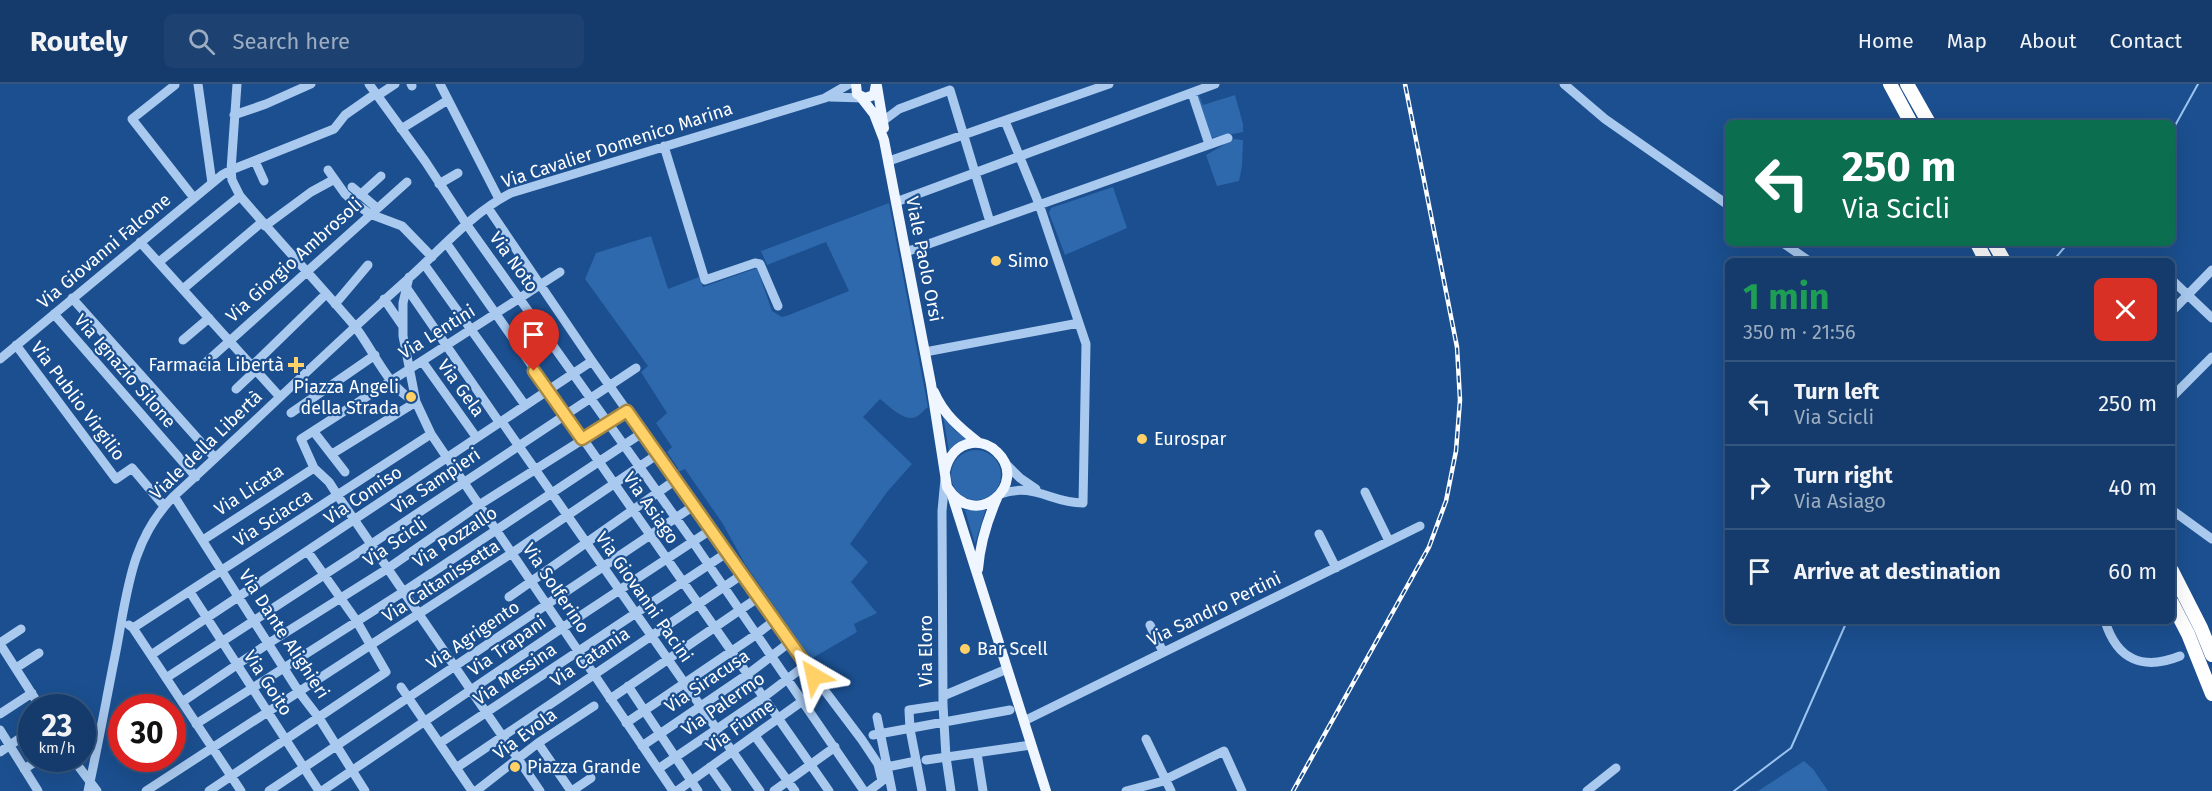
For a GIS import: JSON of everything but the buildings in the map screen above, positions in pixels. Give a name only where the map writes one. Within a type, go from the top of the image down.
[{"type":"highway","points":[[1890,84],[1909,120]]},
{"type":"highway","points":[[1908,84],[1927,120]]},
{"type":"highway","points":[[2175,577],[2212,655]]},
{"type":"highway","points":[[2175,609],[2188,634],[2212,694]]},
{"type":"main road","points":[[856,84],[856,91],[874,114],[884,140]]},
{"type":"main road","points":[[862,98],[874,95],[877,85]]},
{"type":"main road","points":[[877,85],[884,121],[884,140]]},
{"type":"main road","name":"Viale Paolo Orsi","points":[[884,140],[931,384]]},
{"type":"main road","points":[[931,384],[944,410],[956,424],[979,443],[995,449],[1005,463],[1007,479],[987,521],[977,576]]},
{"type":"main road","points":[[931,384],[945,475],[956,501],[1007,669],[1017,715],[1031,745],[1046,791]]},
{"type":"main road","points":[[945,475],[947,461],[960,447],[979,443]]},
{"type":"main road","points":[[956,501],[980,506],[998,496]]},
{"type":"street","points":[[198,84],[212,183]]},
{"type":"street","points":[[159,262],[240,196],[232,180],[231,170],[237,84]]},
{"type":"street","points":[[234,115],[311,84]]},
{"type":"street","name":"Via Noto","points":[[369,84],[638,468],[693,542],[864,791]]},
{"type":"street","name":"Via Giovanni Falcone","points":[[4,356],[212,183],[231,170],[334,129],[345,115],[395,84]]},
{"type":"street","points":[[440,84],[475,163],[499,199]]},
{"type":"street","points":[[825,98],[849,84]]},
{"type":"street","points":[[889,161],[1109,84]]},
{"type":"street","points":[[896,202],[1215,84]]},
{"type":"street","points":[[1564,84],[1605,119],[1725,203]]},
{"type":"street","points":[[175,85],[132,119],[194,198]]},
{"type":"street","points":[[884,121],[899,109],[950,90],[990,222]]},
{"type":"street","points":[[1192,93],[1209,144]]},
{"type":"street","points":[[825,98],[862,98]]},
{"type":"street","name":"Via Cavalier Domenico Marina","points":[[408,282],[467,225],[499,199],[524,188],[825,98]]},
{"type":"street","points":[[401,129],[448,100]]},
{"type":"street","points":[[881,104],[887,108],[899,109]]},
{"type":"street","points":[[998,496],[1024,489],[1067,503],[1083,503],[1086,344],[1039,204],[1005,121]]},
{"type":"street","points":[[906,252],[1228,138]]},
{"type":"street","points":[[664,146],[705,280],[755,263],[760,264],[778,306]]},
{"type":"street","points":[[255,160],[264,181]]},
{"type":"street","points":[[328,170],[345,194],[402,226],[525,405]]},
{"type":"street","points":[[439,184],[459,173]]},
{"type":"street","points":[[360,195],[381,176]]},
{"type":"street","points":[[183,289],[264,224],[333,180]]},
{"type":"street","name":"Via Giorgio Ambrosoli","points":[[204,364],[406,182]]},
{"type":"street","points":[[352,187],[374,211]]},
{"type":"street","name":"Via Solferino","points":[[240,196],[354,326],[391,380],[408,398],[416,402]]},
{"type":"street","points":[[488,208],[642,433],[878,764],[882,781],[869,791]]},
{"type":"street","points":[[140,242],[280,397]]},
{"type":"street","name":"Via Asiago","points":[[447,244],[829,791]]},
{"type":"street","points":[[1787,246],[1805,258]]},
{"type":"street","points":[[335,304],[368,265]]},
{"type":"street","points":[[2175,308],[2212,270]]},
{"type":"street","name":"Via Lentini","points":[[314,468],[301,439],[560,272]]},
{"type":"street","name":"Via Solferino","points":[[408,282],[402,325],[416,402],[431,434],[626,723],[675,791]]},
{"type":"street","name":"Viale della Libertà","points":[[88,791],[131,572],[148,529],[174,496],[354,326],[384,299],[408,282]]},
{"type":"street","name":"Via Giovanni Pacini","points":[[408,282],[446,345],[760,791]]},
{"type":"street","points":[[2175,283],[2212,318]]},
{"type":"street","points":[[236,389],[326,294]]},
{"type":"street","points":[[72,298],[215,458]]},
{"type":"street","points":[[384,299],[402,325]]},
{"type":"street","name":"Via Ignazio Silone","points":[[54,314],[196,477]]},
{"type":"street","points":[[183,340],[208,318]]},
{"type":"street","points":[[925,352],[1079,323]]},
{"type":"street","points":[[0,344],[4,356]]},
{"type":"street","name":"Via Publio Virgilio","points":[[16,345],[116,479],[132,468],[164,506]]},
{"type":"street","points":[[291,413],[375,355]]},
{"type":"street","points":[[2175,394],[2212,357]]},
{"type":"street","name":"Via Gela","points":[[422,361],[474,434]]},
{"type":"street","name":"Via Comiso","points":[[151,655],[447,459],[499,420],[592,361]]},
{"type":"street","name":"Via Sampieri","points":[[166,678],[370,546],[636,368]]},
{"type":"street","points":[[332,454],[416,402]]},
{"type":"street","name":"Via Scicli","points":[[186,699],[339,597],[387,569],[479,505],[627,411]]},
{"type":"street","points":[[314,432],[345,472]]},
{"type":"street","name":"Via Pozzallo","points":[[196,724],[552,494],[642,433]]},
{"type":"street","name":"Via Sciacca","points":[[133,628],[431,434]]},
{"type":"street","name":"Via Caltanissetta","points":[[151,790],[567,517],[658,454]]},
{"type":"street","points":[[1005,463],[1026,483],[1046,495]]},
{"type":"street","points":[[314,468],[329,482],[370,546],[540,791]]},
{"type":"street","name":"Via Licata","points":[[203,540],[314,468]]},
{"type":"street","name":"Via Eloro","points":[[945,475],[942,511],[943,701],[946,757],[951,791]]},
{"type":"street","points":[[509,597],[676,479]]},
{"type":"street","points":[[1365,492],[1389,541]]},
{"type":"street","name":"Via Dante Alighieri","points":[[174,496],[365,791]]},
{"type":"street","points":[[942,511],[956,501]]},
{"type":"street","name":"Via Agrigento","points":[[269,791],[695,505]]},
{"type":"street","points":[[2175,512],[2212,539]]},
{"type":"street","name":"Via Sandro Pertini","points":[[877,734],[944,723],[1017,715],[1163,652],[1420,526]]},
{"type":"street","name":"Via Trapani","points":[[321,791],[712,529]]},
{"type":"street","points":[[1319,534],[1336,567]]},
{"type":"street","points":[[209,791],[386,672],[356,621],[308,552]]},
{"type":"street","name":"Via Messina","points":[[440,743],[728,552]]},
{"type":"street","name":"Via Catania","points":[[456,768],[743,574]]},
{"type":"street","name":"Via Goito","points":[[190,591],[250,687],[321,791]]},
{"type":"street","points":[[610,699],[759,597]]},
{"type":"street","points":[[122,620],[133,628],[177,694]]},
{"type":"street","points":[[626,723],[775,620]]},
{"type":"street","points":[[2106,624],[2119,650],[2136,660],[2161,663],[2181,656]]},
{"type":"street","points":[[1150,625],[1163,652]]},
{"type":"street","points":[[0,714],[32,693],[0,644],[21,629]]},
{"type":"street","name":"Via Siracusa","points":[[642,746],[748,674],[790,642]]},
{"type":"street","points":[[16,668],[39,653]]},
{"type":"street","name":"Via Palermo","points":[[658,769],[764,697],[807,664]]},
{"type":"street","points":[[922,791],[921,760],[910,729],[909,710],[943,701],[1007,669]]},
{"type":"street","points":[[628,686],[698,791]]},
{"type":"street","points":[[401,687],[474,791]]},
{"type":"street","name":"Via Fiume","points":[[675,791],[756,736],[822,687]]},
{"type":"street","name":"Via Evola","points":[[474,791],[594,706]]},
{"type":"street","points":[[186,708],[241,791]]},
{"type":"street","points":[[877,717],[877,734],[892,791]]},
{"type":"street","points":[[0,730],[18,759]]},
{"type":"street","points":[[756,736],[795,791]]},
{"type":"street","points":[[0,752],[18,739]]},
{"type":"street","points":[[1146,739],[1171,791]]},
{"type":"street","points":[[538,744],[571,791],[591,778]]},
{"type":"street","points":[[887,767],[1031,745]]},
{"type":"street","points":[[774,791],[835,747]]},
{"type":"street","points":[[1126,791],[1165,780],[1224,751],[1242,791]]},
{"type":"street","points":[[977,753],[983,791]]},
{"type":"street","points":[[710,767],[727,791]]},
{"type":"street","points":[[1587,791],[1616,768]]},
{"type":"street","points":[[26,772],[38,791]]},
{"type":"street","points":[[84,772],[97,791]]},
{"type":"shaded area","points":[[1198,93],[1203,105],[1235,95],[1243,132],[1210,138]]},
{"type":"shaded area","points":[[1234,139],[1243,140],[1239,181],[1217,186],[1206,155]]},
{"type":"shaded area","points":[[1113,187],[1127,228],[1065,255],[1049,213],[1051,208]]},
{"type":"shaded area","points":[[889,203],[928,407],[916,417],[911,418],[897,412],[880,399],[863,417],[912,464],[887,492],[850,544],[868,562],[851,582],[877,613],[854,624],[857,632],[811,659],[745,564],[723,524],[685,469],[678,472],[678,468],[667,452],[672,447],[656,423],[667,413],[641,372],[648,366],[585,279],[596,253],[651,236],[668,289],[699,277],[703,287],[757,268],[772,311],[782,317],[849,291],[826,242],[767,265],[761,251]]},
{"type":"shaded area","points":[[943,416],[954,430],[969,440],[949,451]]},
{"type":"shaded area","points":[[971,450],[981,450],[994,457],[1001,470],[1001,480],[994,493],[981,500],[971,500],[962,496],[955,489],[951,480],[951,470],[955,461],[962,454]]},
{"type":"shaded area","points":[[986,508],[975,544],[965,510]]},
{"type":"shaded area","points":[[1804,761],[1813,769],[1828,791],[1758,791]]},
{"type":"waterway","points":[[2175,126],[2198,84]]},
{"type":"waterway","points":[[2056,258],[2066,246]]},
{"type":"waterway","points":[[1734,791],[1791,748],[1846,624]]},
{"type":"railway","points":[[1293,791],[1429,547],[1446,501],[1456,451],[1460,400],[1457,347],[1405,84]]},
{"type":"place","name":"Simo","points":[[996,261]]},
{"type":"place","name":"Farmacia Libertà","points":[[296,365]]},
{"type":"place","name":"Piazza Angeli della Strada","points":[[411,397]]},
{"type":"place","name":"Eurospar","points":[[1142,439]]},
{"type":"place","name":"Bar Scell","points":[[965,649]]},
{"type":"place","name":"Piazza Grande","points":[[515,767]]},
{"type":"route","points":[[534,371],[582,439],[627,411],[814,676]]}]
